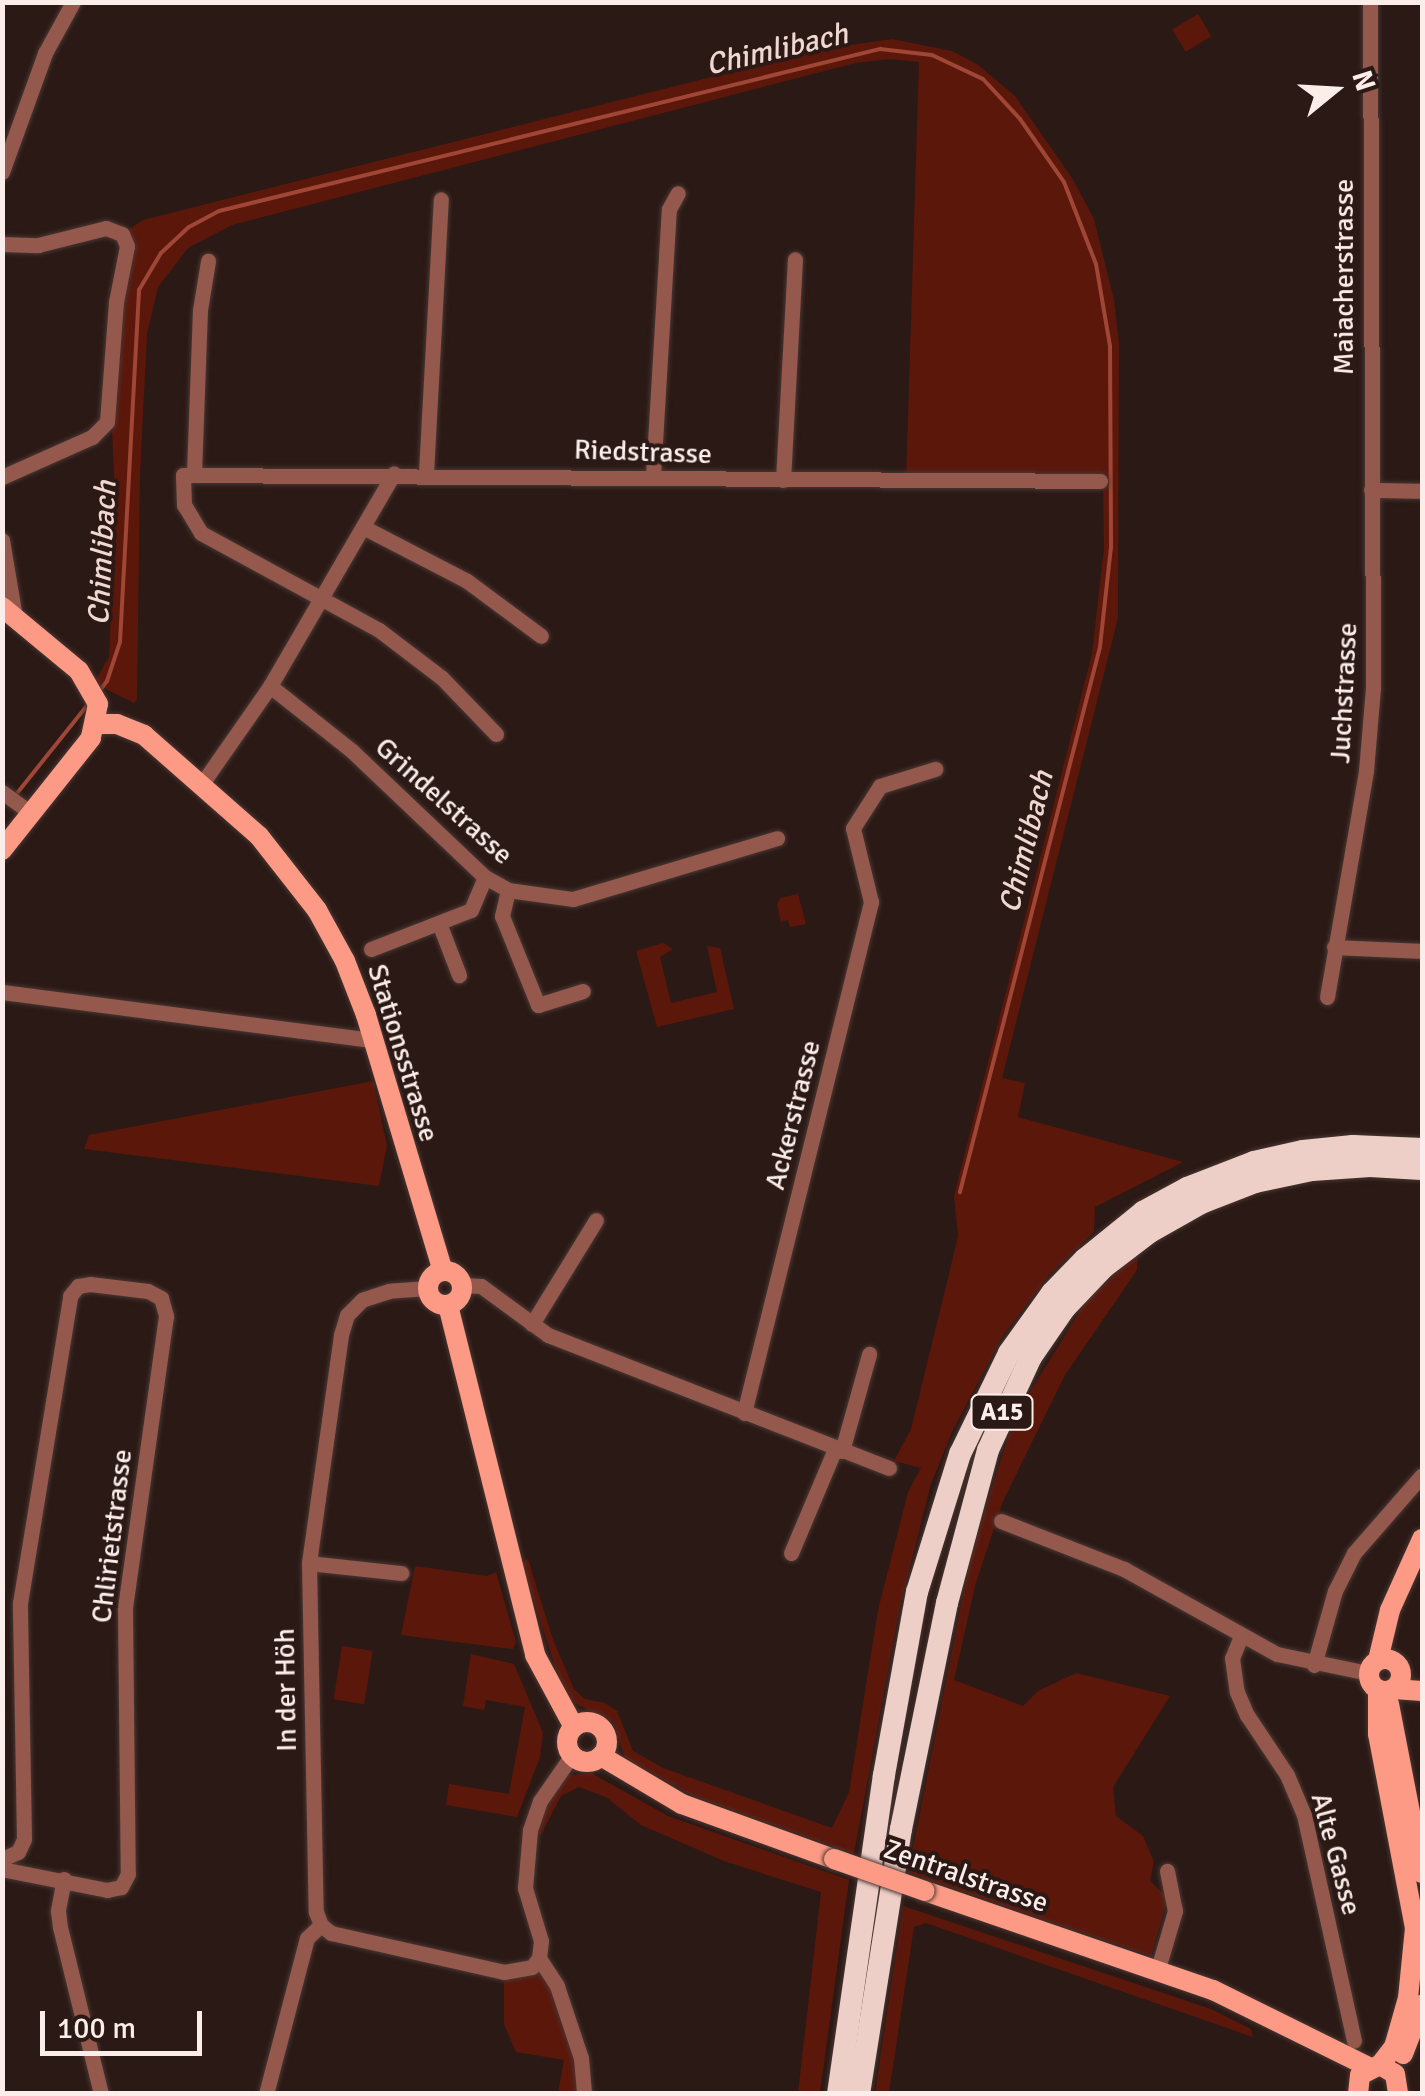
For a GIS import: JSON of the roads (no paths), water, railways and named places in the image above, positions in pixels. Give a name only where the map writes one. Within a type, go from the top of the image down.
[{"type":"highway","name":"A15","points":[[838,2094],[884,1775],[917,1592],[960,1454],[1009,1353],[1052,1293],[1085,1258],[1124,1226],[1186,1188],[1254,1162],[1302,1151],[1364,1146],[1422,1149]]},
{"type":"highway","name":"A15","points":[[859,2094],[901,1829],[947,1603],[988,1450],[1030,1357],[1073,1299],[1114,1258],[1201,1203],[1256,1182],[1312,1170],[1370,1166],[1422,1169]]},
{"type":"main road","points":[[2,850],[27,809],[88,742],[91,706],[7,616]]},
{"type":"main road","name":"Stationsstrasse","points":[[91,706],[131,727],[201,785],[259,836],[293,874],[345,960],[374,1040],[442,1272]]},
{"type":"main road","points":[[442,1272],[456,1276],[462,1284],[459,1298],[448,1305],[436,1304],[428,1288],[431,1279],[442,1272]]},
{"type":"main road","points":[[448,1305],[488,1479],[536,1655],[574,1726],[567,1744],[572,1755],[590,1762],[601,1756],[607,1742],[602,1728],[588,1722],[574,1726]]},
{"type":"main road","points":[[1382,2083],[1408,1998],[1415,1928],[1378,1734],[1400,1596],[1422,1539]]},
{"type":"main road","points":[[1386,1676],[1422,1680]]},
{"type":"main road","points":[[1386,1676],[1422,1691]]},
{"type":"main road","points":[[1386,1676],[1396,1752],[1422,1874]]},
{"type":"main road","name":"Zentralstrasse","points":[[601,1756],[682,1804],[1265,2014],[1382,2083]]},
{"type":"main road","points":[[1382,2083],[1422,2005]]},
{"type":"street","points":[[2,172],[45,54],[73,2]]},
{"type":"street","name":"Maiacherstrasse","points":[[1370,2],[1371,490]]},
{"type":"street","points":[[653,476],[669,209],[678,193]]},
{"type":"street","points":[[426,473],[441,199]]},
{"type":"street","points":[[2,244],[38,245],[106,228],[122,234],[126,246],[116,302],[107,422],[92,437],[2,477]]},
{"type":"street","points":[[783,480],[794,259]]},
{"type":"street","points":[[208,261],[200,310],[184,505],[201,533],[321,594],[379,630],[442,678],[496,734]]},
{"type":"street","name":"Riedstrasse","points":[[189,474],[1100,481]]},
{"type":"street","points":[[201,785],[270,686],[394,474]]},
{"type":"street","points":[[1371,490],[1422,491]]},
{"type":"street","name":"Juchstrasse","points":[[1327,998],[1371,723],[1371,490]]},
{"type":"street","points":[[363,527],[468,581],[541,636]]},
{"type":"street","points":[[2,540],[7,616]]},
{"type":"street","name":"Grindelstrasse","points":[[270,686],[352,751],[485,876],[508,890],[573,899],[777,838]]},
{"type":"street","name":"Ackerstrasse","points":[[744,1413],[870,902],[846,826],[880,786],[935,769]]},
{"type":"street","points":[[4,792],[27,809]]},
{"type":"street","points":[[371,949],[476,906],[485,876]]},
{"type":"street","points":[[508,890],[502,916],[538,1005],[582,991]]},
{"type":"street","points":[[439,923],[459,975]]},
{"type":"street","points":[[1334,947],[1422,951]]},
{"type":"street","points":[[2,992],[374,1040]]},
{"type":"street","points":[[532,1324],[596,1220]]},
{"type":"street","name":"Chlirietstrasse","points":[[2,1860],[18,1852],[24,1839],[20,1604],[68,1303],[73,1292],[84,1284],[148,1290],[161,1298],[166,1316],[124,1609],[128,1874],[122,1887],[107,1890],[2,1869]]},
{"type":"street","points":[[462,1284],[481,1286],[548,1336],[889,1468]]},
{"type":"street","name":"In der Höh","points":[[321,1925],[315,1896],[309,1564],[318,1481],[347,1315],[362,1300],[376,1294],[428,1288]]},
{"type":"street","points":[[791,1553],[838,1450],[869,1354]]},
{"type":"street","points":[[1314,1664],[1335,1591],[1354,1552],[1422,1475]]},
{"type":"street","points":[[1001,1521],[1124,1568],[1241,1636],[1314,1664],[1386,1676]]},
{"type":"street","points":[[309,1564],[401,1574]]},
{"type":"street","name":"Alte Gasse","points":[[1241,1636],[1232,1658],[1237,1692],[1247,1716],[1287,1775],[1304,1814],[1354,2041]]},
{"type":"street","points":[[572,1755],[540,1802],[524,1862],[525,1888],[541,1941],[540,1958],[557,1986],[581,2058],[584,2094]]},
{"type":"street","name":"Chlirietstrasse","points":[[2,1860],[48,1870],[64,1879]]},
{"type":"street","points":[[1157,1972],[1175,1911],[1167,1871]]},
{"type":"street","points":[[64,1879],[58,1911],[60,1927],[101,2094]]},
{"type":"street","points":[[266,2094],[308,1938],[321,1925],[346,1936],[504,1972],[532,1967],[540,1958]]},
{"type":"waterway","name":"Chimlibach","points":[[99,692],[107,681],[120,642],[139,290],[161,253],[189,227],[219,211],[880,49],[932,55],[983,79],[1020,119],[1064,182],[1096,264],[1110,346],[1111,547],[1100,647],[960,1192]]},
{"type":"waterway","name":"Chimlibach","points":[[14,797],[89,703]]}]
